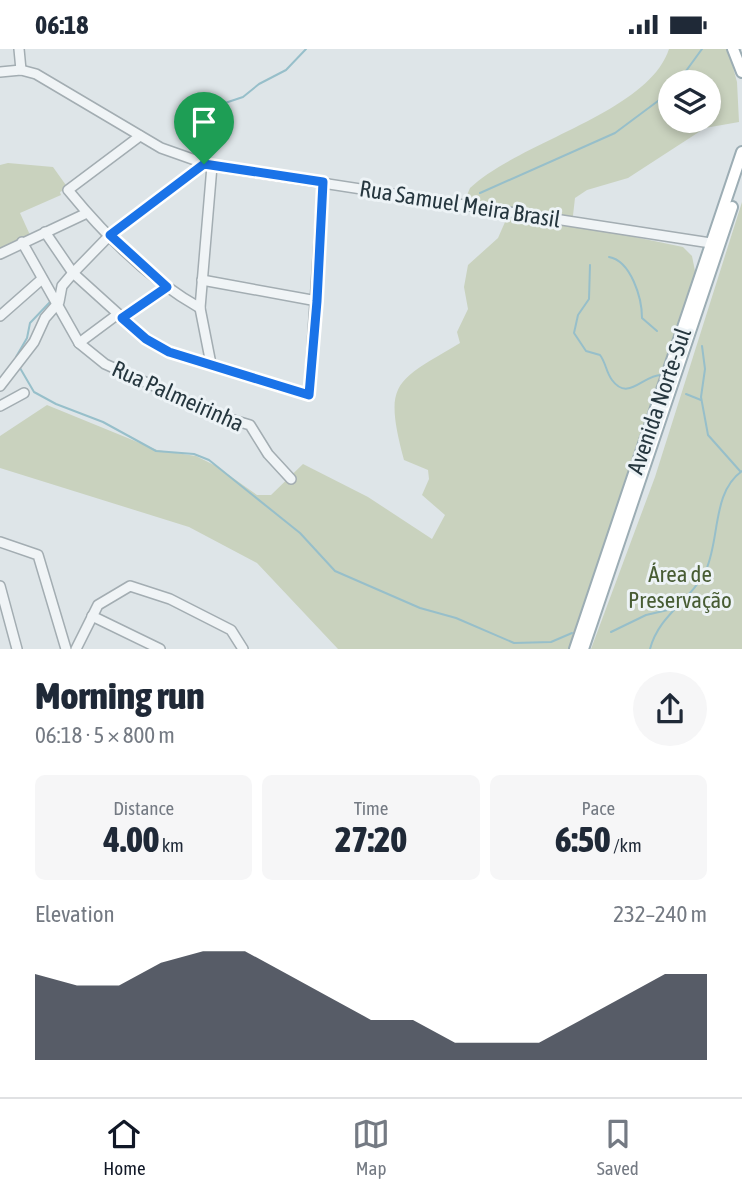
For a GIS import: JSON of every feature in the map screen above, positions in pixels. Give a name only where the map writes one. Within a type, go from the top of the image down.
[{"type":"main road","points":[[733,49],[742,72]]},
{"type":"main road","name":"Avenida Norte-Sul","points":[[583,649],[714,247],[742,152]]},
{"type":"main road","name":"Avenida Norte-Sul","points":[[575,649],[714,247],[742,178]]},
{"type":"street","points":[[19,49],[21,70]]},
{"type":"street","name":"Rua Samuel Meira Brasil","points":[[0,72],[21,70],[54,82],[139,136],[162,148],[208,165],[692,240],[714,247]]},
{"type":"street","points":[[139,136],[68,190],[87,213],[167,287],[200,308]]},
{"type":"street","points":[[0,386],[34,342],[46,318],[59,302],[62,286],[73,273],[110,235],[208,165]]},
{"type":"street","points":[[208,165],[200,308],[211,364]]},
{"type":"street","points":[[45,232],[73,273],[146,339],[169,352],[309,395],[323,182]]},
{"type":"street","points":[[0,254],[87,213]]},
{"type":"street","name":"Rua Palmeirinha","points":[[22,242],[42,279],[59,302],[79,343],[105,364],[127,376],[223,417],[250,425],[268,454],[291,479]]},
{"type":"street","points":[[0,316],[42,279]]},
{"type":"street","points":[[202,280],[317,301]]},
{"type":"street","points":[[79,343],[167,287]]},
{"type":"street","points":[[0,406],[24,393]]},
{"type":"street","points":[[0,542],[38,555],[66,649]]},
{"type":"street","points":[[0,586],[17,649]]},
{"type":"street","points":[[76,649],[98,605],[130,586],[170,599],[231,630],[243,649]]},
{"type":"street","points":[[92,616],[160,649]]},
{"type":"green space","points":[[669,49],[728,49],[737,82],[739,122],[721,125],[721,70],[658,70],[658,133],[697,133],[628,178],[587,190],[575,198],[572,224],[683,247],[692,256],[696,276],[571,649],[338,649],[257,563],[189,527],[0,468],[0,436],[47,405],[157,450],[196,456],[216,466],[257,495],[271,495],[303,464],[368,497],[432,539],[445,515],[422,495],[429,479],[428,470],[404,460],[395,414],[395,399],[408,376],[460,343],[457,332],[468,309],[464,287],[468,265],[498,238],[509,213],[470,198],[467,195],[470,188],[519,155],[610,109],[636,91],[656,71]]},
{"type":"green space","points":[[8,163],[53,167],[68,188],[60,192],[61,195],[20,213],[30,235],[0,251],[0,165]]},
{"type":"green space","name":"Área de Preservação","points":[[742,202],[742,649],[591,649],[655,477]]},
{"type":"waterway","points":[[206,130],[219,114],[222,104],[243,97],[259,84],[286,70],[306,49]]},
{"type":"waterway","points":[[687,70],[702,49]]},
{"type":"waterway","points":[[480,193],[615,133],[658,101]]},
{"type":"waterway","points":[[609,257],[617,260],[629,273],[640,301],[642,318],[657,331]]},
{"type":"waterway","points":[[590,265],[589,299],[578,315],[574,333],[586,351],[600,355],[610,377],[624,389],[661,375]]},
{"type":"waterway","points":[[16,357],[27,338],[30,323],[50,302]]},
{"type":"waterway","points":[[702,346],[705,369],[701,397],[708,435],[740,471]]},
{"type":"waterway","points":[[20,368],[34,392],[56,404],[103,422],[156,451],[194,454],[209,460],[300,533],[335,571],[420,608],[456,618],[514,643],[551,642],[572,633]]},
{"type":"waterway","points":[[686,394],[701,400]]},
{"type":"waterway","points":[[650,649],[660,626],[692,591],[706,570],[721,503],[732,480],[742,471]]},
{"type":"waterway","points":[[611,632],[646,615],[672,609]]},
{"type":"route","points":[[204,164],[323,182],[309,395],[169,352],[146,339],[122,318],[167,287],[110,235],[204,164]]}]
